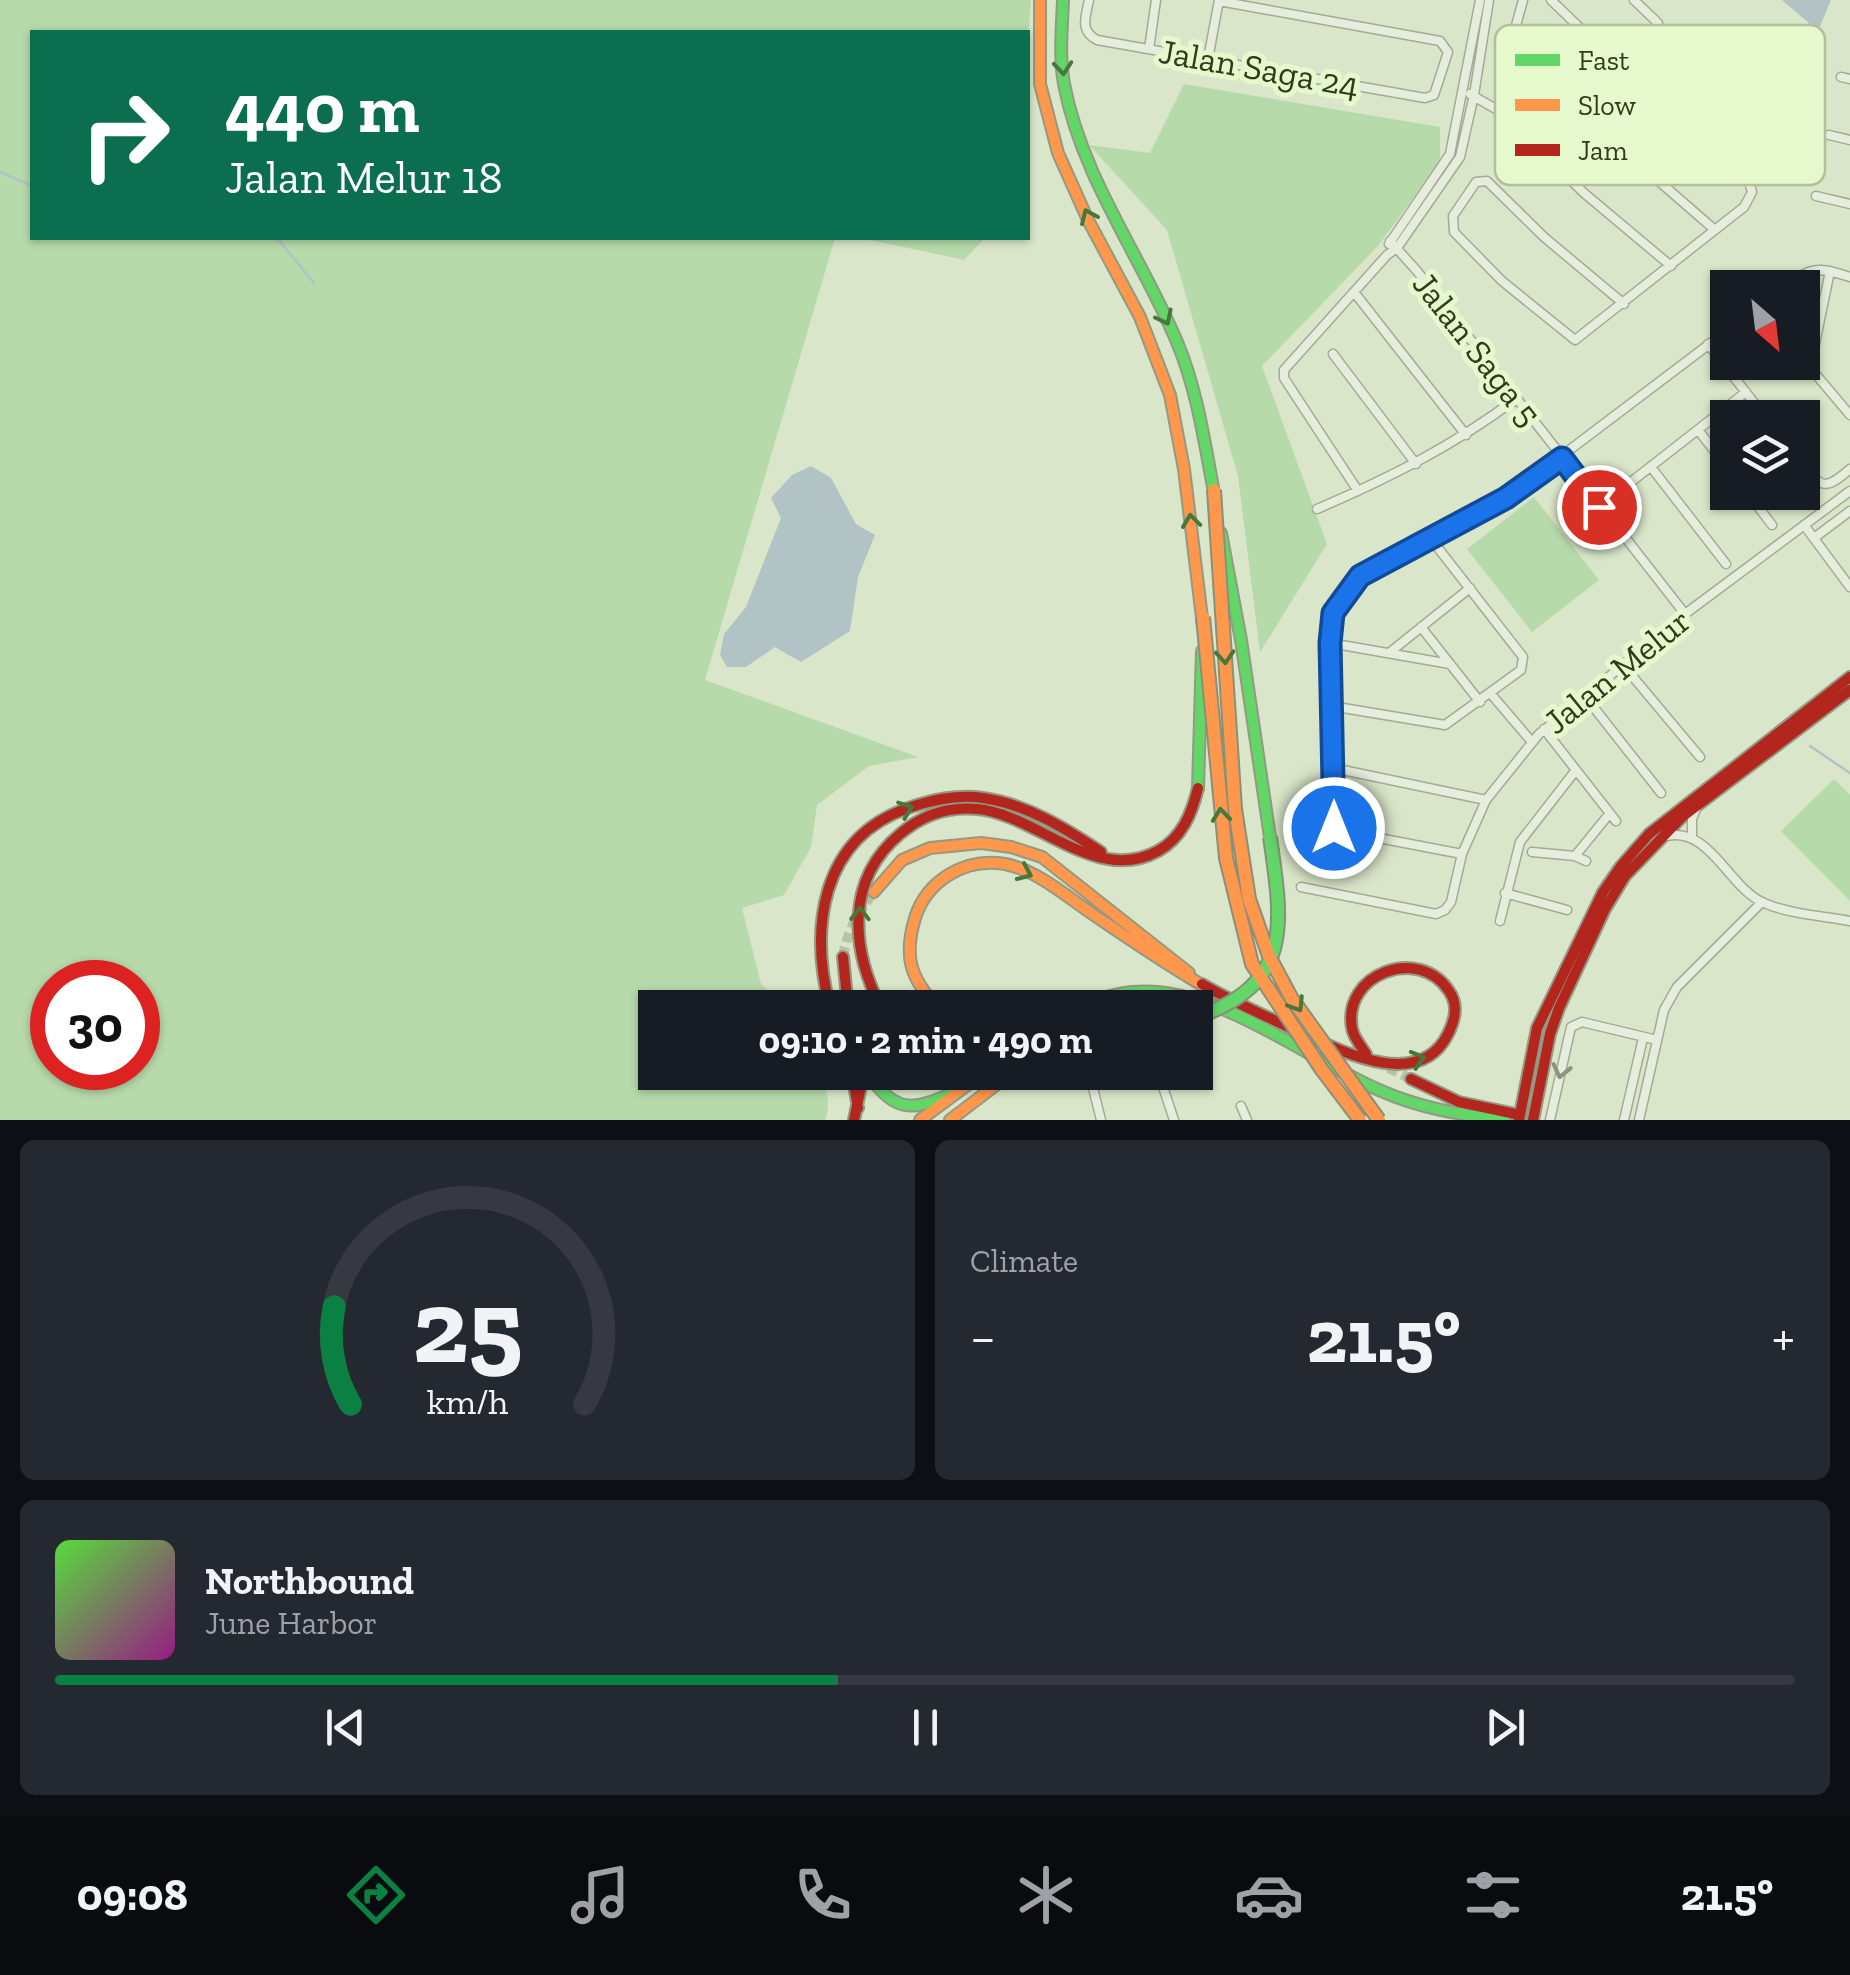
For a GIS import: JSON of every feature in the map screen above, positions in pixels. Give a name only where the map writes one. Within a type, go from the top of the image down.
[{"type":"main road","points":[[1040,0],[1040,85],[1050,128],[1090,222],[1156,350],[1178,441],[1203,618],[1226,858],[1252,964],[1360,1120]]},
{"type":"main road","points":[[1063,0],[1064,83],[1078,135],[1178,344],[1198,407],[1241,640],[1280,900],[1280,924],[1269,965],[1256,984],[1228,1007],[1213,1012]]},
{"type":"main road","points":[[1214,490],[1235,810],[1249,903],[1269,956],[1292,997],[1334,1062],[1379,1120]]},
{"type":"main road","points":[[872,990],[865,976],[862,884],[877,856],[903,828],[934,813],[966,808],[1004,814],[1071,847],[1111,859],[1147,857],[1186,823],[1198,788],[1203,618]]},
{"type":"main road","points":[[1524,1119],[1550,1034],[1605,908],[1626,876],[1659,839],[1850,678]]},
{"type":"main road","points":[[1524,1119],[1525,1089],[1537,1028],[1603,892],[1621,866],[1650,834],[1803,719],[1850,690]]},
{"type":"main road","points":[[824,990],[818,953],[829,884],[843,853],[884,818],[910,806],[952,796],[989,798],[1029,811],[1111,859]]},
{"type":"main road","points":[[874,892],[902,860],[930,848],[981,842],[1011,846],[1042,857],[1207,988]]},
{"type":"main road","points":[[924,990],[914,973],[908,938],[910,922],[921,901],[957,870],[1000,863],[1041,880],[1207,988],[1362,1060],[1413,1063],[1433,1055],[1448,1038],[1456,1007],[1444,982],[1417,966],[1379,973],[1365,984],[1350,1015],[1352,1036],[1366,1054]]},
{"type":"main road","points":[[843,958],[846,990]]},
{"type":"main road","points":[[1213,1006],[1414,1104],[1449,1116],[1524,1119]]},
{"type":"main road","points":[[1411,1079],[1495,1117]]},
{"type":"main road","points":[[1495,1117],[1515,1104],[1525,1089]]},
{"type":"main road","points":[[877,1090],[883,1099],[899,1108],[920,1108],[959,1090]]},
{"type":"main road","points":[[920,1120],[959,1090]]},
{"type":"main road","points":[[950,1120],[991,1090]]},
{"type":"street","name":"Jalan Saga 24","points":[[1089,0],[1084,27],[1088,36],[1430,98],[1434,95],[1448,52],[1446,45],[1376,28],[1219,0]]},
{"type":"street","points":[[1150,49],[1156,0]]},
{"type":"street","points":[[1208,59],[1219,0]]},
{"type":"street","points":[[1358,491],[1284,378],[1284,370],[1386,255],[1450,154],[1480,0]]},
{"type":"street","points":[[1393,245],[1460,157],[1489,0]]},
{"type":"street","points":[[1516,25],[1523,0]]},
{"type":"street","points":[[1550,0],[1576,25]]},
{"type":"street","points":[[1634,0],[1658,25]]},
{"type":"street","points":[[1463,93],[1474,94],[1495,108]]},
{"type":"street","points":[[1829,135],[1850,140]]},
{"type":"street","points":[[1624,304],[1544,237],[1487,181],[1476,182],[1453,216],[1454,232],[1502,280],[1571,338],[1581,337],[1624,304],[1744,207],[1752,192],[1750,185]]},
{"type":"street","points":[[1577,185],[1671,266]]},
{"type":"street","points":[[1665,185],[1715,230]]},
{"type":"street","points":[[1816,196],[1850,204]]},
{"type":"street","name":"Jalan Saga 5","points":[[1393,245],[1684,614]]},
{"type":"street","points":[[1820,271],[1850,277]]},
{"type":"street","points":[[1820,320],[1830,271]]},
{"type":"street","points":[[1354,292],[1466,435]]},
{"type":"street","points":[[1334,828],[1330,643],[1333,613],[1360,576],[1506,498],[1708,344],[1752,400]]},
{"type":"street","points":[[1334,354],[1416,464]]},
{"type":"street","points":[[1820,380],[1850,416]]},
{"type":"street","points":[[1599,507],[1746,392]]},
{"type":"street","points":[[1318,509],[1416,464],[1466,435],[1517,398]]},
{"type":"street","points":[[1698,430],[1710,445]]},
{"type":"street","points":[[1651,467],[1726,564]]},
{"type":"street","points":[[1820,483],[1834,483],[1850,469]]},
{"type":"street","name":"Jalan Melur","points":[[1301,887],[1436,914],[1446,910],[1462,854],[1486,800],[1544,729],[1684,614],[1850,491]]},
{"type":"street","points":[[1761,510],[1772,524]]},
{"type":"street","points":[[1814,538],[1850,512]]},
{"type":"street","points":[[1804,525],[1850,587]]},
{"type":"street","points":[[1331,706],[1445,724],[1521,670],[1523,658],[1431,538]]},
{"type":"street","points":[[1388,653],[1470,588]]},
{"type":"street","points":[[1421,627],[1480,702]]},
{"type":"street","points":[[1330,643],[1450,664]]},
{"type":"street","points":[[1623,665],[1700,757]]},
{"type":"street","points":[[1491,694],[1532,742]]},
{"type":"street","points":[[1584,695],[1660,794]]},
{"type":"street","points":[[1544,729],[1613,817],[1574,856]]},
{"type":"street","points":[[1333,768],[1486,800]]},
{"type":"street","points":[[1500,922],[1520,842],[1576,770]]},
{"type":"street","points":[[1692,837],[1692,819],[1698,806]]},
{"type":"street","points":[[1306,824],[1462,854]]},
{"type":"street","points":[[1659,839],[1675,834],[1692,837],[1762,902],[1850,922]]},
{"type":"street","points":[[1532,852],[1586,861]]},
{"type":"street","points":[[1505,892],[1567,910]]},
{"type":"street","points":[[1639,1120],[1664,1010],[1677,987],[1762,902]]},
{"type":"street","points":[[1550,1120],[1571,1028],[1582,1022],[1657,1040]]},
{"type":"street","points":[[1624,1120],[1643,1038]]},
{"type":"street","points":[[1094,1090],[1101,1120]]},
{"type":"street","points":[[1164,1090],[1174,1120]]},
{"type":"street","points":[[1240,1106],[1247,1120]]},
{"type":"green space","points":[[0,0],[1031,0],[1029,30],[30,30],[30,240],[834,240],[705,680],[918,757],[869,766],[817,805],[811,847],[784,895],[742,908],[761,984],[767,990],[638,990],[638,1090],[826,1090],[825,1120],[0,1120]]},
{"type":"green space","points":[[1184,84],[1440,127],[1440,161],[1378,246],[1262,366],[1327,544],[1260,652],[1238,476],[1167,230],[1089,145],[1150,153]]},
{"type":"green space","points":[[870,240],[983,240],[964,260]]},
{"type":"green space","points":[[1534,497],[1599,580],[1532,632],[1467,549]]},
{"type":"green space","points":[[1834,779],[1850,795],[1850,901],[1781,831]]},
{"type":"shaded area","points":[[1782,0],[1831,0],[1821,25],[1811,25]]},
{"type":"shaded area","points":[[811,466],[831,478],[856,524],[875,535],[858,577],[850,631],[801,662],[775,647],[746,667],[727,667],[720,655],[724,634],[746,607],[781,518],[771,498],[792,475]]},
{"type":"waterway","points":[[0,172],[30,185]]},
{"type":"waterway","points":[[279,240],[314,283]]},
{"type":"waterway","points":[[1810,746],[1850,773]]},
{"type":"tunnel","points":[[843,957],[854,923],[874,892]]},
{"type":"tunnel","points":[[1375,1061],[1411,1079]]},
{"type":"traffic: fast","points":[[1063,0],[1062,63],[1073,119],[1098,184],[1177,342],[1200,419],[1215,498]]},
{"type":"traffic: fast","points":[[1221,533],[1270,837]]},
{"type":"traffic: fast","points":[[1198,788],[1202,651]]},
{"type":"traffic: fast","points":[[1213,1010],[1250,988],[1265,969],[1274,948],[1278,898],[1270,837]]},
{"type":"traffic: fast","points":[[1213,1005],[1409,1102],[1505,1120]]},
{"type":"traffic: fast","points":[[881,1090],[897,1103],[907,1105],[930,1102],[959,1090]]},
{"type":"traffic: slow","points":[[1040,0],[1040,84],[1058,153],[1088,220],[1140,317],[1170,395],[1184,469],[1203,626]]},
{"type":"traffic: slow","points":[[1214,490],[1235,809],[1249,899],[1269,956],[1292,999],[1379,1120]]},
{"type":"traffic: slow","points":[[1203,617],[1226,858],[1252,964],[1360,1120]]},
{"type":"traffic: slow","points":[[874,892],[902,860],[930,848],[981,843],[1011,847],[1042,857],[1189,973]]},
{"type":"traffic: slow","points":[[923,990],[910,956],[911,932],[921,904],[938,882],[950,874],[990,863],[1017,867],[1039,877],[1207,988]]},
{"type":"traffic: slow","points":[[920,1120],[961,1090]]},
{"type":"traffic: slow","points":[[950,1120],[989,1090]]},
{"type":"traffic: jam","points":[[1519,1120],[1537,1028],[1603,892],[1621,866],[1649,834],[1850,677]]},
{"type":"traffic: jam","points":[[1533,1120],[1559,1008],[1605,909],[1625,876],[1682,817],[1850,690]]},
{"type":"traffic: jam","points":[[873,990],[859,939],[862,894],[882,852],[908,827],[946,811],[978,809],[1000,814],[1089,854],[1112,860],[1135,859],[1158,851],[1174,839],[1189,815],[1198,788]]},
{"type":"traffic: jam","points":[[826,990],[821,948],[828,890],[855,841],[878,822],[935,800],[983,798],[1030,811],[1101,852]]},
{"type":"traffic: jam","points":[[843,957],[846,990]]},
{"type":"traffic: jam","points":[[1202,984],[1329,1046],[1396,1064],[1417,1061],[1434,1052],[1448,1034],[1455,1012],[1449,991],[1436,977],[1420,970],[1402,968],[1370,980],[1352,1009],[1353,1031],[1366,1054]]},
{"type":"traffic: jam","points":[[1411,1079],[1459,1102],[1520,1115]]},
{"type":"traffic: jam","points":[[855,1090],[858,1108]]},
{"type":"traffic: jam","points":[[854,1120],[860,1090]]},
{"type":"route","points":[[1334,828],[1330,621],[1360,576],[1506,498],[1562,458],[1599,507]]}]
